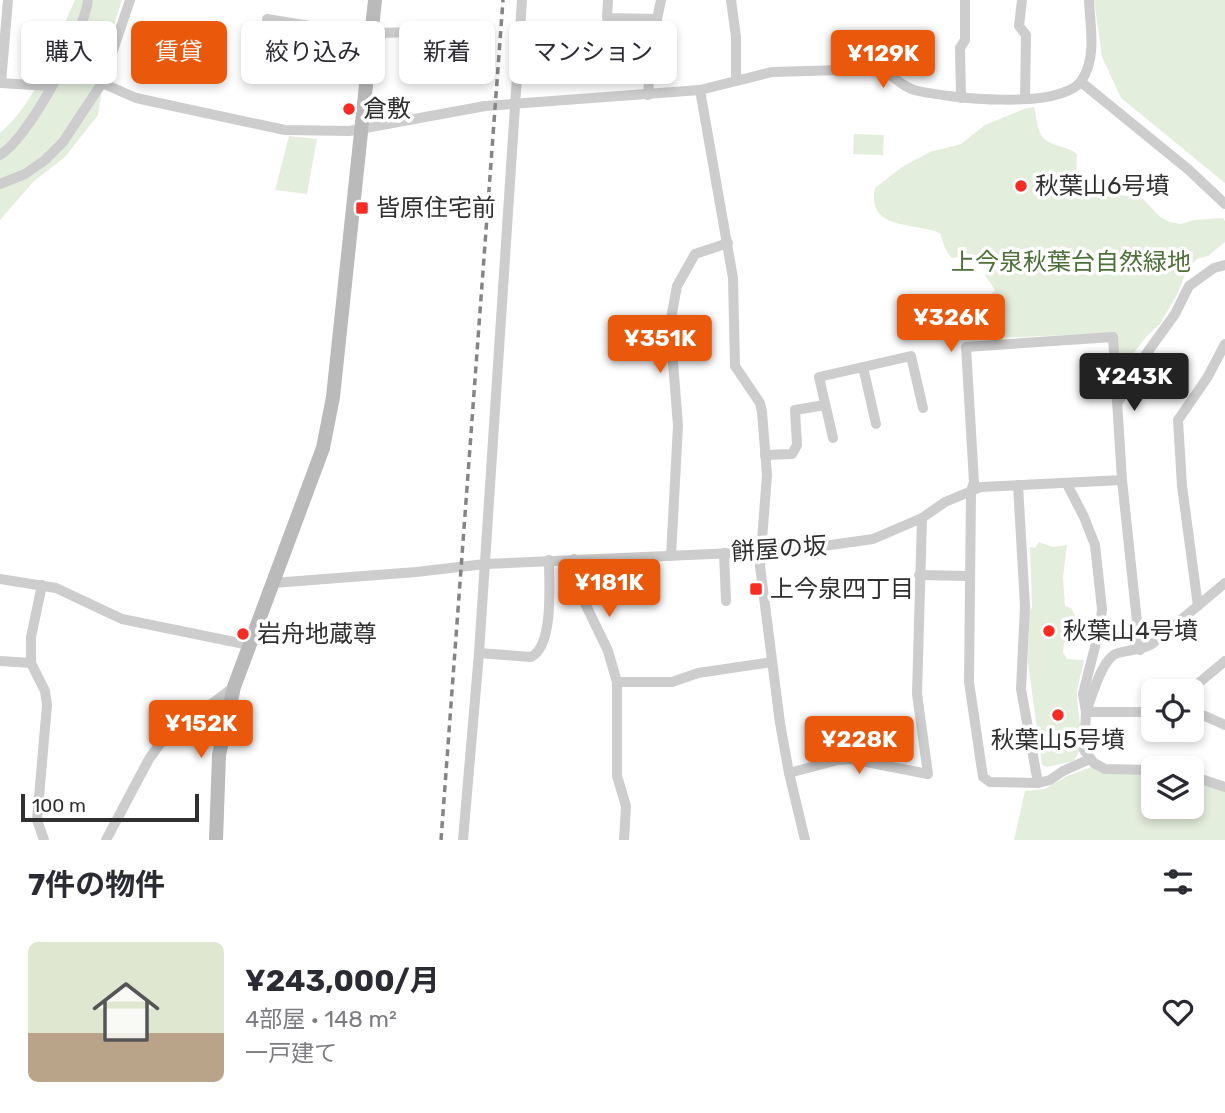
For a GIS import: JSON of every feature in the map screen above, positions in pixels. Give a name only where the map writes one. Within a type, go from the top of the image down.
[{"type":"main road","points":[[373,21],[375,0]]},
{"type":"main road","points":[[216,840],[219,755],[234,687],[323,448],[333,397],[367,84]]},
{"type":"street","points":[[8,0],[1,83],[51,86]]},
{"type":"street","points":[[0,155],[15,144],[51,86],[79,34],[88,0]]},
{"type":"street","points":[[117,39],[130,0]]},
{"type":"street","points":[[463,840],[485,564],[522,0]]},
{"type":"street","points":[[608,0],[607,18],[657,19]]},
{"type":"street","points":[[648,95],[652,43],[661,0]]},
{"type":"street","points":[[731,0],[736,37],[736,81]]},
{"type":"street","points":[[961,98],[960,48],[965,40],[965,0]]},
{"type":"street","points":[[1023,0],[1018,26],[1027,35],[1026,99]]},
{"type":"street","points":[[104,84],[136,97],[285,130],[349,131],[485,106],[700,90],[772,72],[878,69],[888,72],[898,84],[913,90],[961,98],[1051,98],[1081,82],[1090,62],[1092,41],[1088,0]]},
{"type":"street","points":[[267,19],[280,21]]},
{"type":"street","points":[[1081,82],[1189,170],[1225,204]]},
{"type":"street","points":[[0,184],[25,174],[45,160],[63,142],[101,84]]},
{"type":"street","points":[[700,90],[733,278],[735,366],[760,403],[766,505],[760,555],[772,662],[789,773],[805,840]]},
{"type":"street","points":[[671,556],[678,426],[670,324],[672,306],[680,279],[695,254],[728,243]]},
{"type":"street","points":[[1118,401],[1136,368],[1175,314],[1189,286],[1214,268],[1225,265]]},
{"type":"street","points":[[1090,759],[1050,780],[1038,783],[983,778],[969,682],[971,491],[974,482],[966,347],[1113,337],[1122,480],[1140,650]]},
{"type":"street","points":[[1198,606],[1182,486],[1178,420],[1207,378],[1224,347]]},
{"type":"street","points":[[833,438],[819,377],[911,356],[923,408]]},
{"type":"street","points":[[863,367],[876,424]]},
{"type":"street","points":[[765,456],[792,454],[797,445],[795,410],[825,405]]},
{"type":"street","name":"餅屋の坂","points":[[273,583],[485,564],[724,553],[760,555],[816,549],[873,539],[922,518],[945,502],[981,486],[1122,480]]},
{"type":"street","points":[[1067,484],[1095,545],[1102,608],[1100,627],[1083,694],[1086,712],[1084,746],[1090,759],[1105,769],[1141,770]]},
{"type":"street","points":[[1018,485],[1025,606],[1021,689],[1038,783]]},
{"type":"street","points":[[789,773],[851,759],[928,774],[917,694],[922,518]]},
{"type":"street","points":[[724,553],[726,601]]},
{"type":"street","points":[[574,559],[575,576],[582,597],[608,651],[617,682],[617,776],[626,806],[624,840]]},
{"type":"street","points":[[478,653],[531,657],[538,654],[544,643],[548,615],[549,560]]},
{"type":"street","points":[[919,575],[969,576]]},
{"type":"street","points":[[0,579],[42,585],[73,594],[122,619],[249,645]]},
{"type":"street","points":[[1086,712],[1106,661],[1116,653],[1140,650],[1152,644],[1225,583]]},
{"type":"street","points":[[42,585],[32,638],[31,663],[45,691],[47,705],[37,820],[44,840]]},
{"type":"street","points":[[0,661],[31,663]]},
{"type":"street","points":[[1203,679],[1225,661]]},
{"type":"street","points":[[617,682],[672,682],[698,673],[772,662]]},
{"type":"street","points":[[106,840],[149,759],[162,741],[234,687]]},
{"type":"street","points":[[1086,712],[1141,712]]},
{"type":"street","points":[[1204,716],[1225,725]]},
{"type":"street","points":[[1204,780],[1225,787]]},
{"type":"green space","points":[[75,0],[122,0],[115,21],[66,21]]},
{"type":"green space","points":[[1094,0],[1225,0],[1225,183],[1121,98],[1102,57]]},
{"type":"green space","points":[[38,84],[100,84],[98,115],[65,157],[33,182],[0,220],[0,133],[26,104]]},
{"type":"green space","name":"上今泉秋葉台自然緑地","points":[[1034,107],[1038,129],[1044,139],[1077,154],[1076,187],[1143,199],[1160,217],[1170,222],[1181,224],[1194,220],[1223,218],[1225,221],[1225,242],[1208,256],[1197,259],[1187,269],[1178,293],[1160,324],[1132,355],[1133,364],[1123,372],[1119,371],[1115,333],[950,340],[947,331],[968,302],[983,299],[995,290],[985,275],[997,269],[998,260],[993,254],[951,258],[940,233],[884,218],[874,202],[875,188],[902,167],[930,152],[961,144],[985,125]]},
{"type":"green space","points":[[854,134],[884,135],[883,155],[853,154]]},
{"type":"green space","points":[[289,136],[317,139],[307,194],[275,190]]},
{"type":"green space","points":[[1039,542],[1053,547],[1067,545],[1063,577],[1065,606],[1071,608],[1075,615],[1070,640],[1064,643],[1063,652],[1067,659],[1084,660],[1077,694],[1081,737],[1078,754],[1074,761],[1047,767],[1042,765],[1028,663],[1029,613],[1032,607],[1030,547],[1035,548]]},
{"type":"green space","points":[[1094,766],[1141,772],[1141,819],[1204,819],[1204,784],[1225,791],[1225,840],[1014,840],[1025,791],[1045,789],[1065,777]]},
{"type":"railway","points":[[441,840],[503,0]]},
{"type":"place","name":"倉敷","points":[[349,109]]},
{"type":"place","name":"秋葉山6号墳","points":[[1021,186]]},
{"type":"place","name":"皆原住宅前","points":[[362,208]]},
{"type":"place","name":"上今泉四丁目","points":[[756,589]]},
{"type":"place","name":"秋葉山4号墳","points":[[1049,631]]},
{"type":"place","name":"岩舟地蔵尊","points":[[243,634]]},
{"type":"place","name":"秋葉山5号墳","points":[[1058,715]]}]
